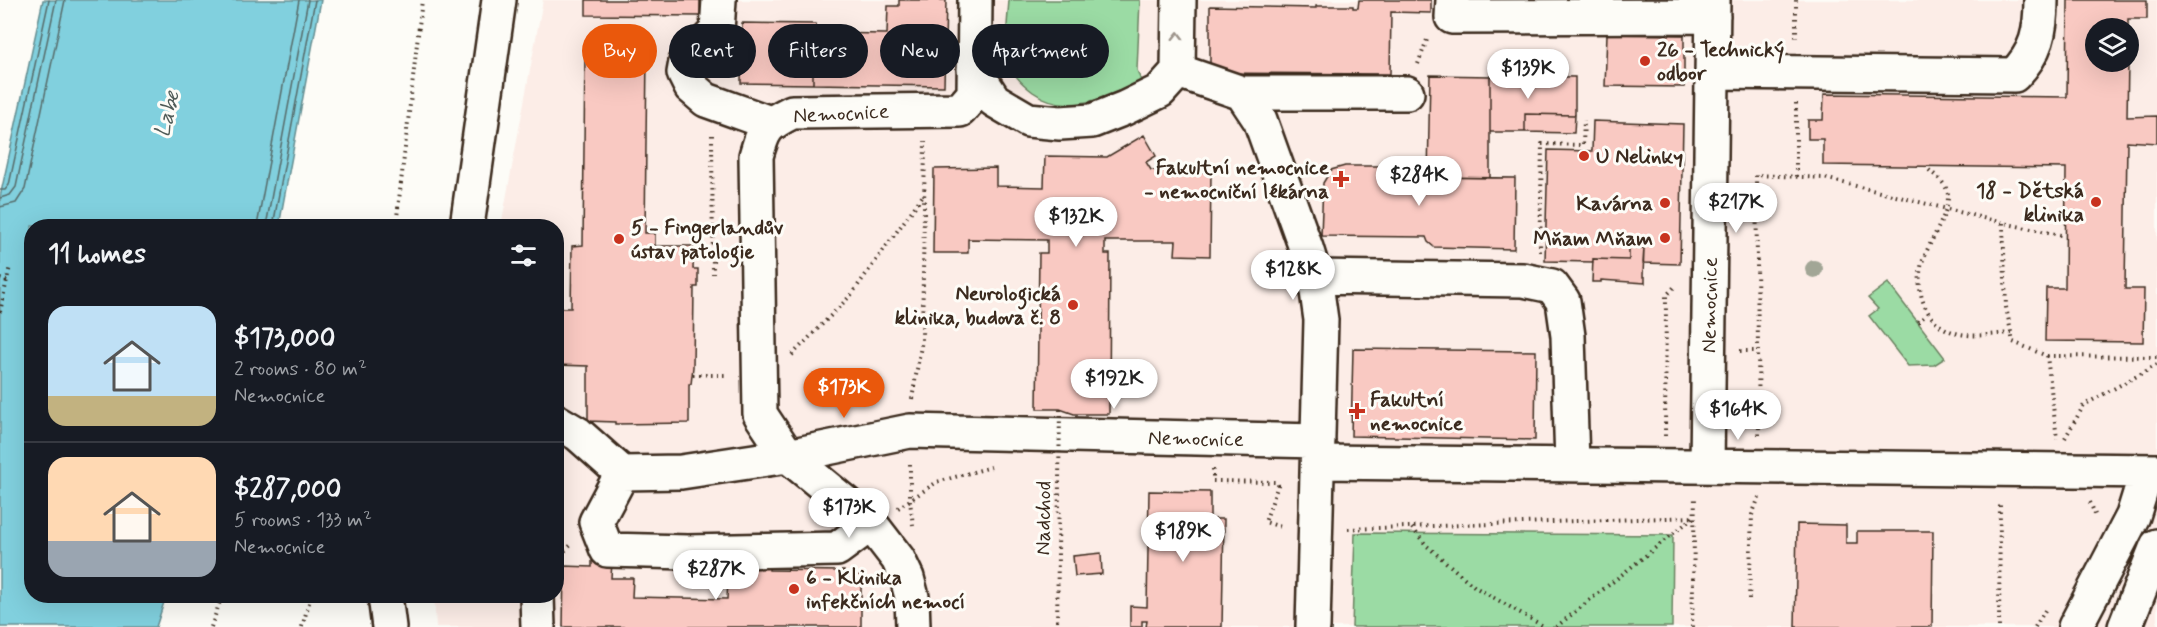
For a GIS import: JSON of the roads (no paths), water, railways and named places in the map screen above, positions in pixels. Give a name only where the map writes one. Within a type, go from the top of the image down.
[{"type":"street","points":[[468,219],[499,0]]},
{"type":"street","points":[[719,0],[717,31],[686,62],[684,73],[691,87],[706,100],[770,123]]},
{"type":"street","name":"Nemocnice","points":[[975,0],[975,24]]},
{"type":"street","points":[[980,78],[994,100],[1028,120],[1060,123],[1092,121],[1160,91],[1178,71],[1179,0]]},
{"type":"street","points":[[1712,72],[2014,75],[2028,62],[2041,27],[2041,0]]},
{"type":"street","points":[[1453,8],[1713,8]]},
{"type":"street","name":"Nemocnice","points":[[1707,466],[1713,8]]},
{"type":"street","points":[[1178,71],[1242,93],[1407,93]]},
{"type":"street","name":"Nemocnice","points":[[913,627],[912,597],[907,578],[898,559],[871,524],[788,456],[760,414],[756,156],[761,137],[770,123],[792,112],[960,110],[974,93],[974,78]]},
{"type":"street","points":[[1242,93],[1260,120],[1270,147],[1314,277],[1322,320],[1313,627]]},
{"type":"street","points":[[1314,277],[1523,280],[1552,286],[1563,300],[1568,336],[1572,464]]},
{"type":"street","points":[[564,426],[578,434],[622,473],[681,472],[788,456]]},
{"type":"street","name":"Nemocnice","points":[[788,456],[910,431],[1572,464],[2152,471]]},
{"type":"street","points":[[2075,627],[2133,516],[2152,471]]},
{"type":"street","points":[[622,473],[596,522],[607,550],[688,552],[837,549],[871,524]]},
{"type":"street","points":[[2125,627],[2157,545],[2133,516]]},
{"type":"street","points":[[386,603],[388,627]]},
{"type":"street","points":[[537,603],[538,627]]},
{"type":"water","name":"Labe","points":[[43,0],[321,0],[280,219],[24,219],[24,603],[164,603],[156,627],[0,627],[0,197]]},
{"type":"place","name":"26 - Technický odbor","points":[[1645,61]]},
{"type":"place","name":"U Nelinky","points":[[1584,156]]},
{"type":"place","name":"Fakultní nemocnice - nemocniční lékárna","points":[[1341,179]]},
{"type":"place","name":"18 - Dětská klinika","points":[[2096,202]]},
{"type":"place","name":"Kavárna","points":[[1665,203]]},
{"type":"place","name":"Mňam Mňam","points":[[1665,238]]},
{"type":"place","name":"5 - Fingerlandův ústav patologie","points":[[619,239]]},
{"type":"place","name":"Neurologická klinika, budova č. 8","points":[[1073,305]]},
{"type":"place","name":"Fakultní nemocnice","points":[[1357,411]]},
{"type":"place","name":"6 - Klinika infekčních nemocí","points":[[794,589]]}]
